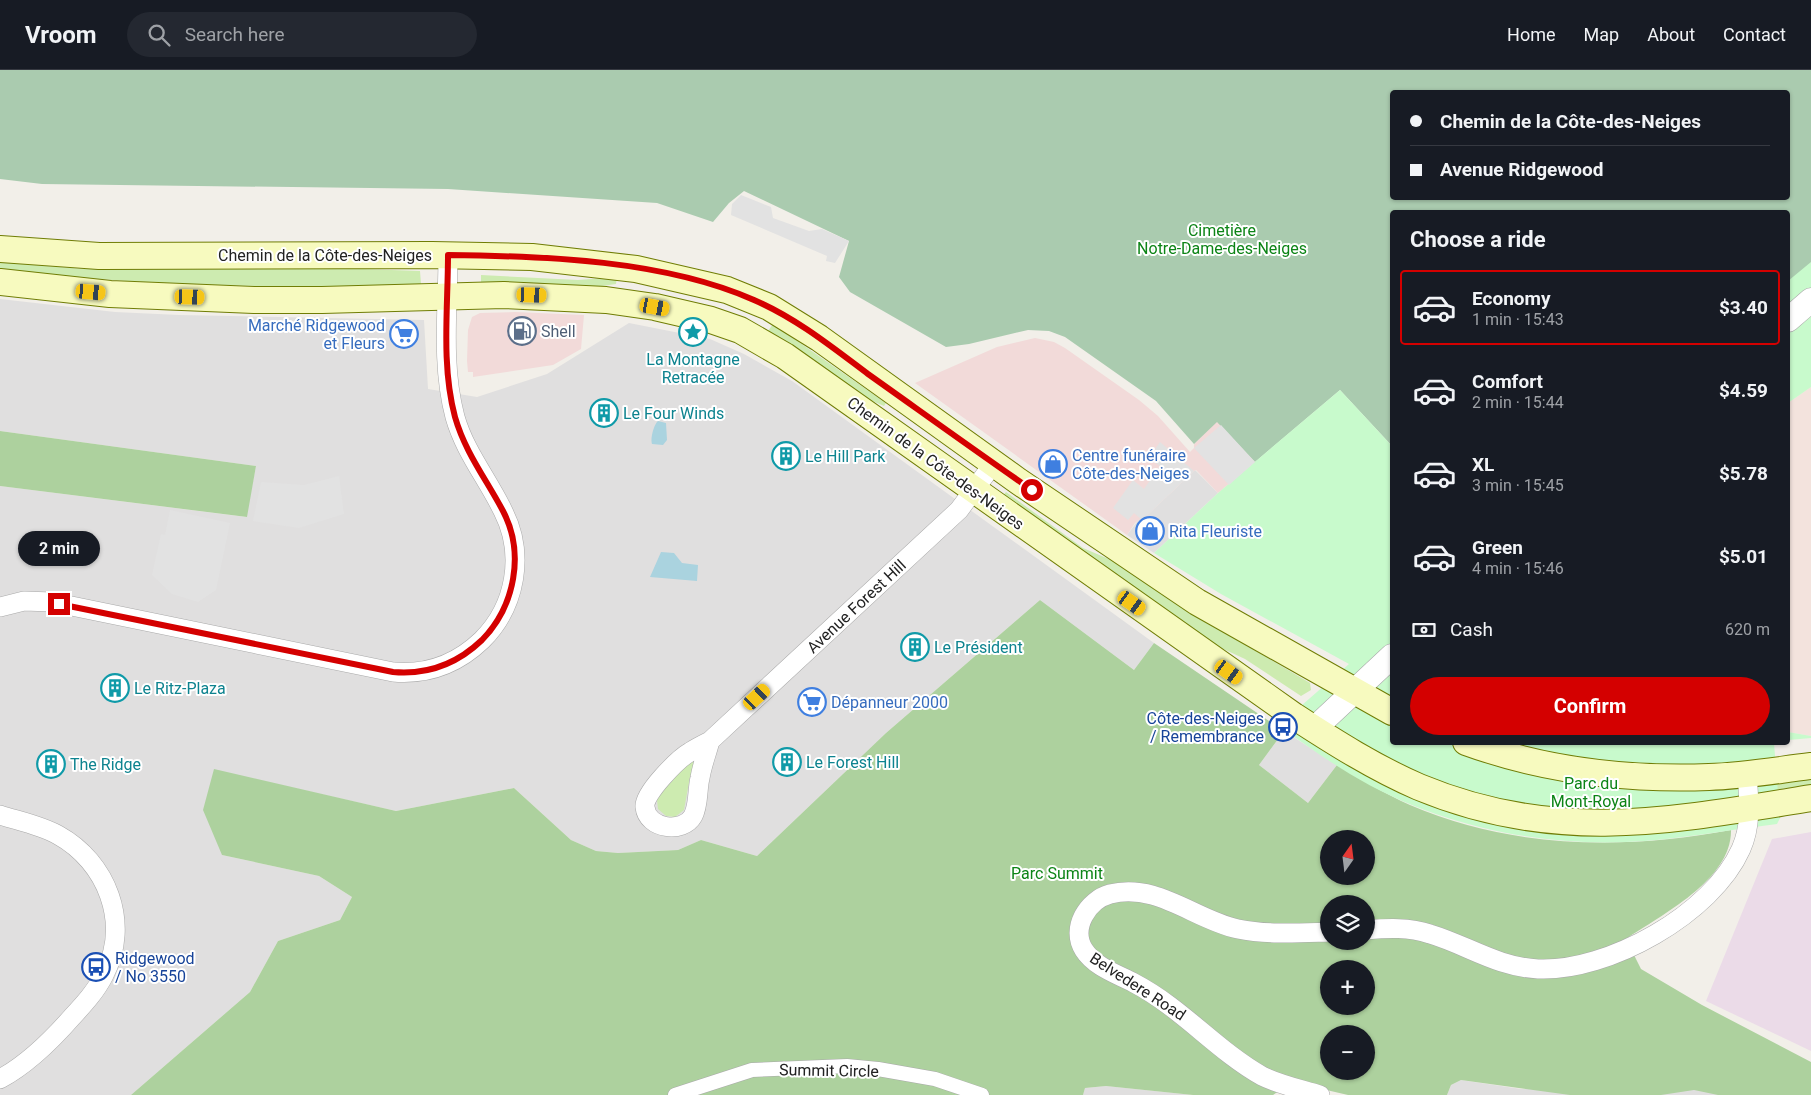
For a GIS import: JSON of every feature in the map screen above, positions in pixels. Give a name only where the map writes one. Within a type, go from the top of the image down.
[{"type":"main road","name":"Chemin de la Côte-des-Neiges","points":[[0,249],[106,256],[448,255],[532,257],[613,265],[686,279],[742,295],[769,307],[819,338],[994,464],[1189,598],[1353,692],[1390,711]]},
{"type":"main road","name":"Chemin de la Côte-des-Neiges","points":[[0,282],[110,294],[254,300],[532,295],[606,300],[669,309],[723,324],[746,333],[784,356],[1314,729],[1374,765],[1419,787],[1463,803],[1536,819],[1583,824],[1624,824],[1662,821],[1811,798]]},
{"type":"main road","points":[[1476,745],[1534,762],[1602,773],[1669,777],[1747,774],[1811,766]]},
{"type":"street","points":[[0,607],[31,601],[59,604],[393,672],[429,670],[446,665],[463,655],[485,636],[502,614],[512,588],[515,555],[511,532],[504,514],[470,456],[455,416],[448,377],[448,255]]},
{"type":"street","points":[[1790,318],[1811,300]]},
{"type":"street","name":"Avenue Forest Hill","points":[[710,741],[700,775],[693,816],[687,823],[677,827],[668,827],[657,823],[646,811],[645,802],[648,794],[689,752],[710,741],[959,510],[994,464]]},
{"type":"street","points":[[1314,729],[1390,658]]},
{"type":"street","points":[[1375,929],[1394,928],[1429,933],[1499,962],[1517,966],[1538,969],[1588,963],[1649,937],[1704,896],[1727,872],[1738,854],[1747,832],[1750,808],[1747,774]]},
{"type":"street","points":[[0,815],[56,834],[85,855],[100,876],[110,897],[116,937],[113,953],[104,976],[85,1002],[35,1054],[0,1079]]},
{"type":"street","name":"Belvedere Road","points":[[1320,932],[1270,933],[1238,929],[1216,923],[1160,897],[1142,891],[1108,894],[1094,901],[1085,911],[1080,926],[1082,944],[1093,960],[1169,1004],[1242,1063],[1257,1072],[1283,1084],[1320,1095]]},
{"type":"street","name":"Summit Circle","points":[[675,1095],[752,1070],[847,1066],[878,1069],[935,1079],[957,1084],[982,1095]]},
{"type":"shaded area","points":[[741,195],[771,207],[773,218],[809,231],[822,229],[849,241],[835,263],[826,261],[827,256],[731,215],[732,204]]},
{"type":"shaded area","points":[[0,299],[115,312],[424,320],[428,389],[477,397],[547,374],[629,323],[710,339],[744,354],[792,381],[1154,643],[1134,670],[1040,600],[886,733],[757,856],[701,840],[678,850],[618,853],[596,851],[571,840],[514,788],[396,811],[214,770],[222,855],[319,876],[352,897],[340,920],[278,941],[250,992],[131,1095],[0,1095],[0,486],[246,517],[256,466],[0,431]]},
{"type":"shaded area","points":[[515,312],[584,315],[581,349],[553,365],[473,377],[473,372],[468,372],[467,361],[468,330],[472,317],[480,313]]},
{"type":"shaded area","points":[[1035,338],[1054,342],[1065,348],[1139,400],[1158,416],[1190,452],[1194,448],[1194,444],[1217,421],[1255,462],[1218,493],[1196,470],[1194,471],[1142,520],[1140,519],[1135,523],[1127,535],[915,383],[997,347]]},
{"type":"shaded area","points":[[1811,387],[1811,736],[1790,732],[1790,402]]},
{"type":"shaded area","points":[[1221,425],[1255,462],[1229,485],[1194,448]]},
{"type":"shaded area","points":[[1160,442],[1194,471],[1142,520],[1134,513],[1128,520],[1113,508],[1133,480],[1144,489],[1160,466],[1149,458]]},
{"type":"shaded area","points":[[1195,470],[1218,493],[1154,553],[1127,535],[1140,518],[1142,520]]},
{"type":"shaded area","points":[[339,476],[344,514],[299,528],[253,521],[261,482],[304,485]]},
{"type":"shaded area","points":[[170,510],[230,523],[216,590],[198,602],[172,594],[152,575],[161,534],[165,535]]},
{"type":"shaded area","points":[[1284,731],[1337,765],[1308,803],[1259,765]]},
{"type":"shaded area","points":[[1811,832],[1811,1051],[1706,1001],[1772,839]]},
{"type":"shaded area","points":[[1461,1080],[1521,1089],[1694,1090],[1796,1095],[1447,1095],[1451,1085]]},
{"type":"shaded area","points":[[1106,1086],[1193,1095],[1083,1095],[1085,1088]]},
{"type":"green space","name":"Cimetière Notre-Dame-des-Neiges","points":[[0,70],[1811,70],[1811,276],[1790,294],[1790,210],[1390,210],[1390,444],[1340,390],[1255,462],[1217,422],[1194,444],[1156,401],[1065,337],[1049,331],[1028,330],[969,344],[946,347],[850,292],[839,277],[849,241],[744,191],[729,203],[713,222],[657,203],[448,189],[42,184],[0,179]]},
{"type":"green space","points":[[0,262],[84,269],[335,268],[420,271],[421,284],[264,286],[160,283],[108,280],[4,269],[0,268]]},
{"type":"green space","points":[[1811,262],[1811,387],[1790,402],[1790,279]]},
{"type":"green space","points":[[481,275],[578,280],[617,277],[616,284],[595,287],[534,283],[481,284]]},
{"type":"green space","points":[[773,324],[886,403],[884,406],[870,400],[768,331]]},
{"type":"green space","name":"Parc du Mont-Royal","points":[[1340,390],[1390,444],[1390,745],[1774,745],[1780,818],[1777,824],[1645,841],[1590,842],[1555,840],[1483,828],[1448,818],[1414,806],[1350,774],[1278,726],[1349,664],[1221,594],[1154,553],[1218,493]]},
{"type":"green space","points":[[0,431],[256,466],[247,517],[0,486]]},
{"type":"green space","points":[[1006,492],[1083,548],[1111,560],[1200,618],[1310,683],[1311,690],[1301,696],[1245,659],[1206,641],[1002,497]]},
{"type":"green space","name":"Parc Summit","points":[[1040,600],[1134,670],[1154,643],[1284,731],[1259,765],[1308,803],[1337,765],[1410,805],[1449,820],[1528,838],[1569,842],[1650,841],[1731,830],[1728,848],[1720,865],[1707,880],[1675,907],[1626,939],[1641,969],[1702,1005],[1811,1062],[1811,1095],[1718,1095],[1694,1090],[1661,1095],[1570,1095],[1461,1080],[1451,1085],[1447,1095],[1348,1095],[1292,1082],[1273,1095],[1193,1095],[1106,1086],[1085,1088],[1083,1095],[131,1095],[250,992],[278,941],[340,920],[352,897],[319,876],[222,855],[203,810],[214,769],[396,811],[514,788],[571,840],[596,851],[618,853],[678,850],[701,840],[757,856],[886,733]]},
{"type":"green space","points":[[1790,732],[1811,736],[1811,738],[1790,740]]},
{"type":"green space","points":[[693,757],[697,760],[690,777],[684,810],[675,817],[666,816],[658,809],[657,800]]},
{"type":"green space","points":[[1811,777],[1811,785],[1775,790],[1774,781]]},
{"type":"water","points":[[658,421],[666,423],[667,440],[663,445],[652,444],[652,435]]},
{"type":"water","points":[[661,552],[674,553],[682,563],[698,565],[697,581],[650,577]]},
{"type":"place","name":"Shell","points":[[522,331]]},
{"type":"place","name":"La Montagne Retracée","points":[[693,332]]},
{"type":"place","name":"Marché Ridgewood et Fleurs","points":[[404,334]]},
{"type":"place","name":"Le Four Winds","points":[[604,413]]},
{"type":"place","name":"Le Hill Park","points":[[786,456]]},
{"type":"place","name":"Centre funéraire Côte-des-Neiges","points":[[1053,464]]},
{"type":"place","name":"Rita Fleuriste","points":[[1150,531]]},
{"type":"place","name":"Le Président","points":[[915,647]]},
{"type":"place","name":"Le Ritz-Plaza","points":[[115,688]]},
{"type":"place","name":"Dépanneur 2000","points":[[812,702]]},
{"type":"place","name":"Côte-des-Neiges / Remembrance","points":[[1283,727]]},
{"type":"place","name":"Le Forest Hill","points":[[787,762]]},
{"type":"place","name":"The Ridge","points":[[51,764]]},
{"type":"place","name":"Ridgewood / No 3550","points":[[96,967]]},
{"type":"route","points":[[59,604],[380,671],[403,673],[438,668],[459,658],[475,646],[502,614],[507,602],[514,575],[514,543],[499,504],[470,456],[455,416],[447,367],[448,255],[501,255],[575,260],[613,265],[714,285],[742,295],[769,307],[819,338],[1032,490]]}]
